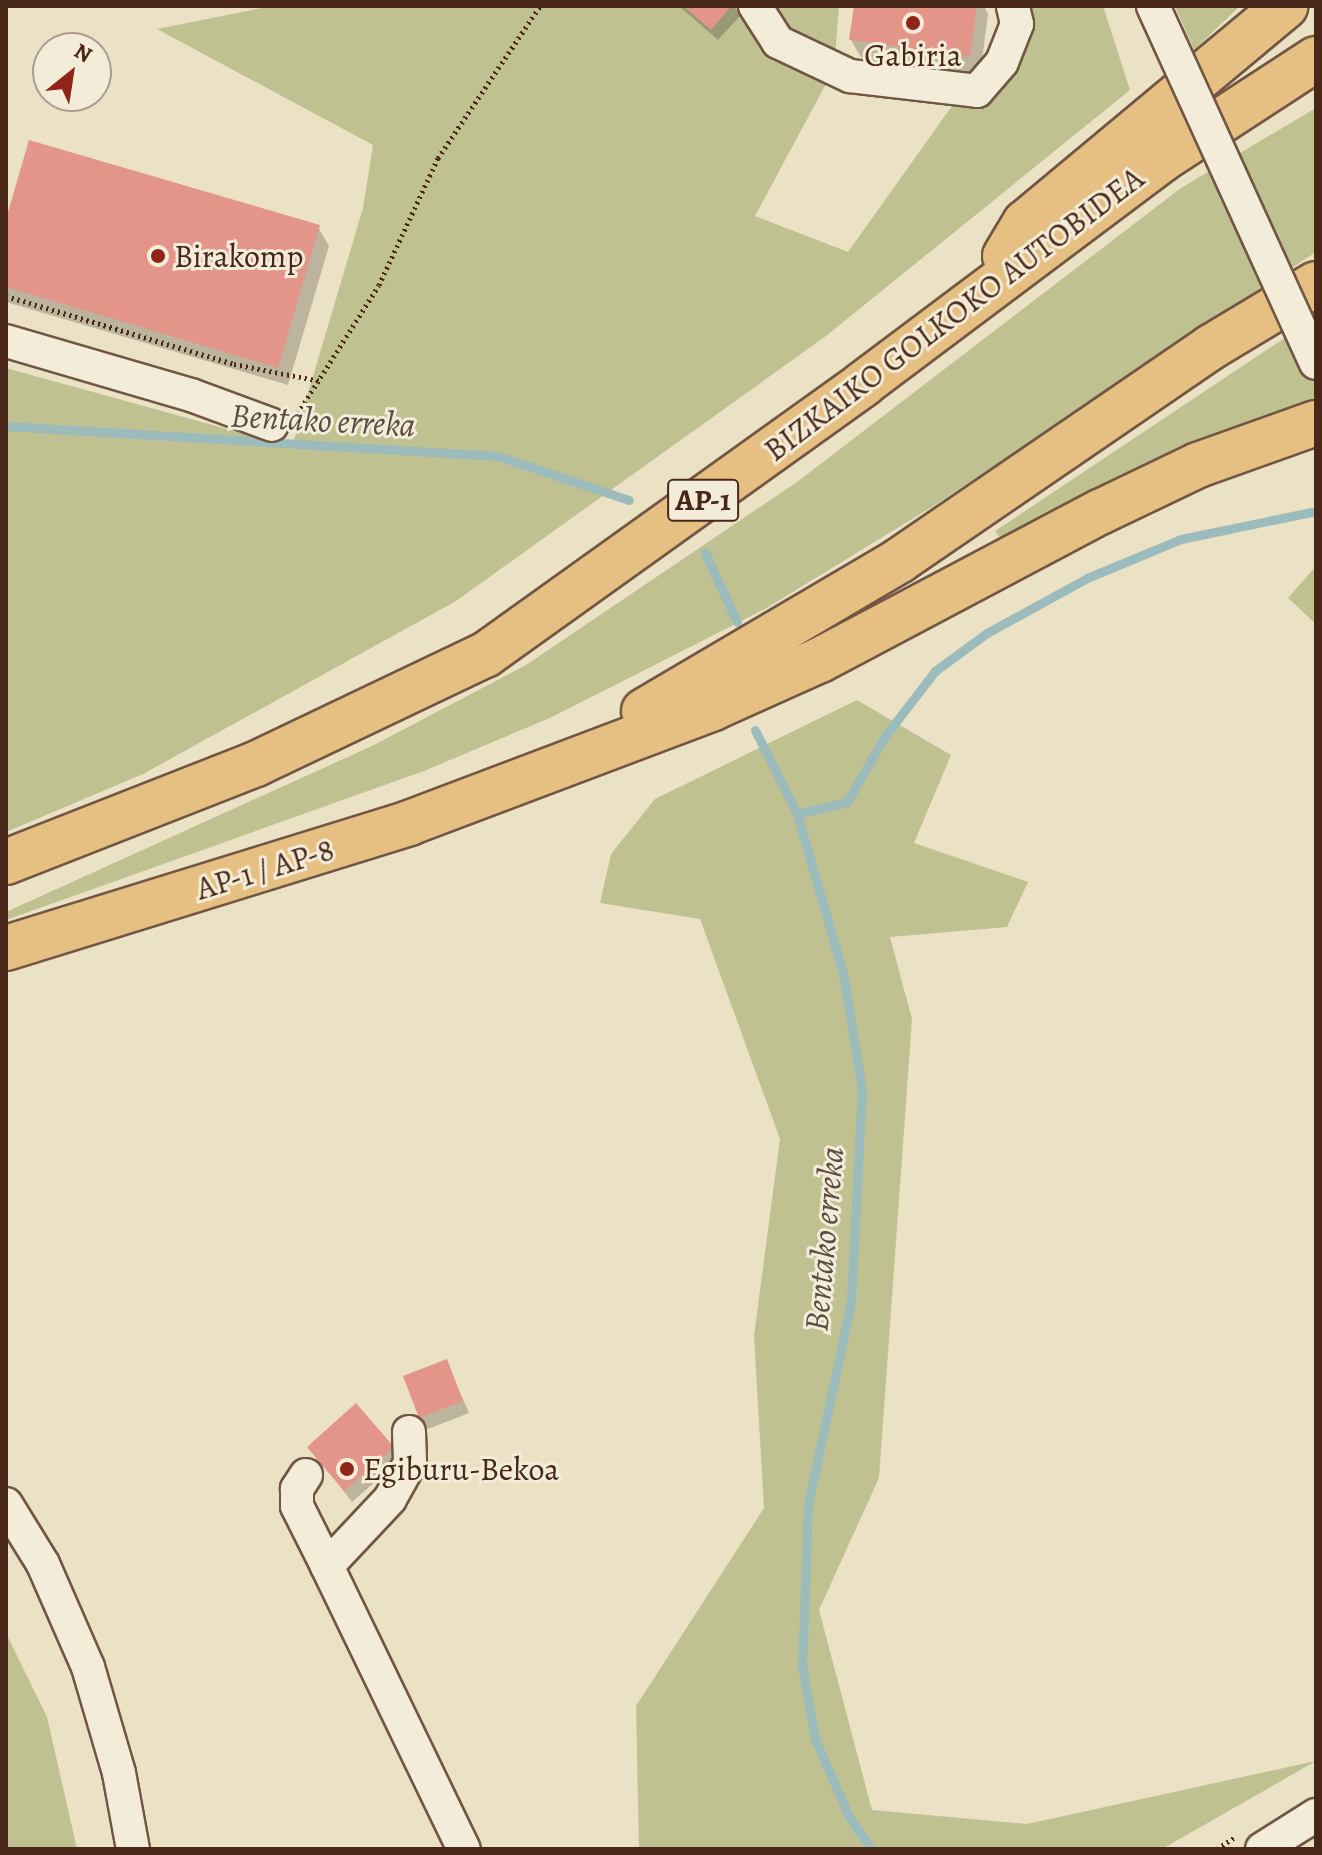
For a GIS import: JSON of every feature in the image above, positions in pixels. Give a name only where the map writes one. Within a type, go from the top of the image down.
[{"type":"highway","points":[[981,293],[1025,223],[1285,6]]},
{"type":"highway","name":"BIZKAIKO GOLKOKO AUTOBIDEA","points":[[22,857],[256,764],[485,655],[1161,160],[1316,59]]},
{"type":"highway","points":[[520,782],[804,620],[1211,347],[1316,284]]},
{"type":"highway","points":[[520,782],[713,708],[820,660],[1114,505],[1198,465],[1316,423]]},
{"type":"highway","name":"AP-1 / AP-8","points":[[6,948],[292,862],[520,782]]},
{"type":"street","points":[[755,6],[778,42],[850,76],[977,91],[1002,62],[1017,24],[1013,6]]},
{"type":"street","points":[[1153,6],[1316,363]]},
{"type":"street","points":[[6,341],[191,395],[272,425]]},
{"type":"street","points":[[327,1566],[390,1499],[410,1463],[409,1432]]},
{"type":"street","points":[[306,1475],[297,1489],[297,1506],[464,1849]]},
{"type":"street","points":[[6,1504],[43,1564],[88,1667],[119,1773],[133,1849]]},
{"type":"street","points":[[1262,1849],[1316,1815]]},
{"type":"path","points":[[272,425],[287,423],[321,381],[379,285],[438,158],[540,6]]},
{"type":"path","points":[[6,296],[234,364],[321,381]]},
{"type":"green space","points":[[272,6],[839,6],[834,69],[755,216],[848,252],[979,68],[1006,6],[1103,6],[1130,90],[826,336],[456,601],[143,774],[6,832],[6,368],[292,447],[363,208],[373,145],[157,29]]},
{"type":"green space","points":[[1175,6],[1240,6],[1194,50]]},
{"type":"green space","points":[[1316,108],[1316,252],[935,505],[765,609],[552,717],[424,771],[6,920],[6,912],[372,746],[526,665],[797,482],[1181,188]]},
{"type":"green space","points":[[1316,317],[1316,400],[1189,446],[1001,540],[995,531]]},
{"type":"green space","points":[[1316,566],[1316,624],[1288,598]]},
{"type":"green space","points":[[857,700],[951,755],[914,843],[1028,882],[1007,927],[890,937],[912,1019],[879,1478],[819,1610],[872,1810],[1027,1824],[1316,1761],[1162,1849],[639,1849],[636,1706],[764,1508],[754,1336],[780,1139],[700,919],[600,903],[611,854],[655,799]]},
{"type":"green space","points":[[6,1633],[47,1717],[77,1849],[6,1849]]},
{"type":"building","points":[[683,6],[731,6],[711,30]]},
{"type":"building","name":"Gabiria","points":[[854,6],[977,6],[970,57],[849,40]]},
{"type":"building","name":"Birakomp","points":[[29,140],[320,225],[278,368],[6,287],[6,219]]},
{"type":"building","points":[[447,1359],[463,1401],[419,1418],[403,1376]]},
{"type":"building","name":"Egiburu-Bekoa","points":[[356,1403],[394,1447],[344,1491],[307,1447]]},
{"type":"waterway","name":"Bentako erreka","points":[[6,426],[498,456],[629,500]]},
{"type":"waterway","points":[[797,814],[847,802],[885,736],[935,671],[987,633],[1087,578],[1181,539],[1316,511]]},
{"type":"waterway","name":"Bentako erreka","points":[[705,553],[737,622]]},
{"type":"waterway","name":"Bentako erreka","points":[[755,730],[797,814],[843,973],[862,1090],[851,1302],[808,1504],[802,1666],[815,1739],[849,1817],[871,1849]]},
{"type":"place","name":"Gabiria","points":[[913,23]]},
{"type":"place","name":"Birakomp","points":[[158,256]]},
{"type":"place","name":"Egiburu-Bekoa","points":[[347,1469]]}]
